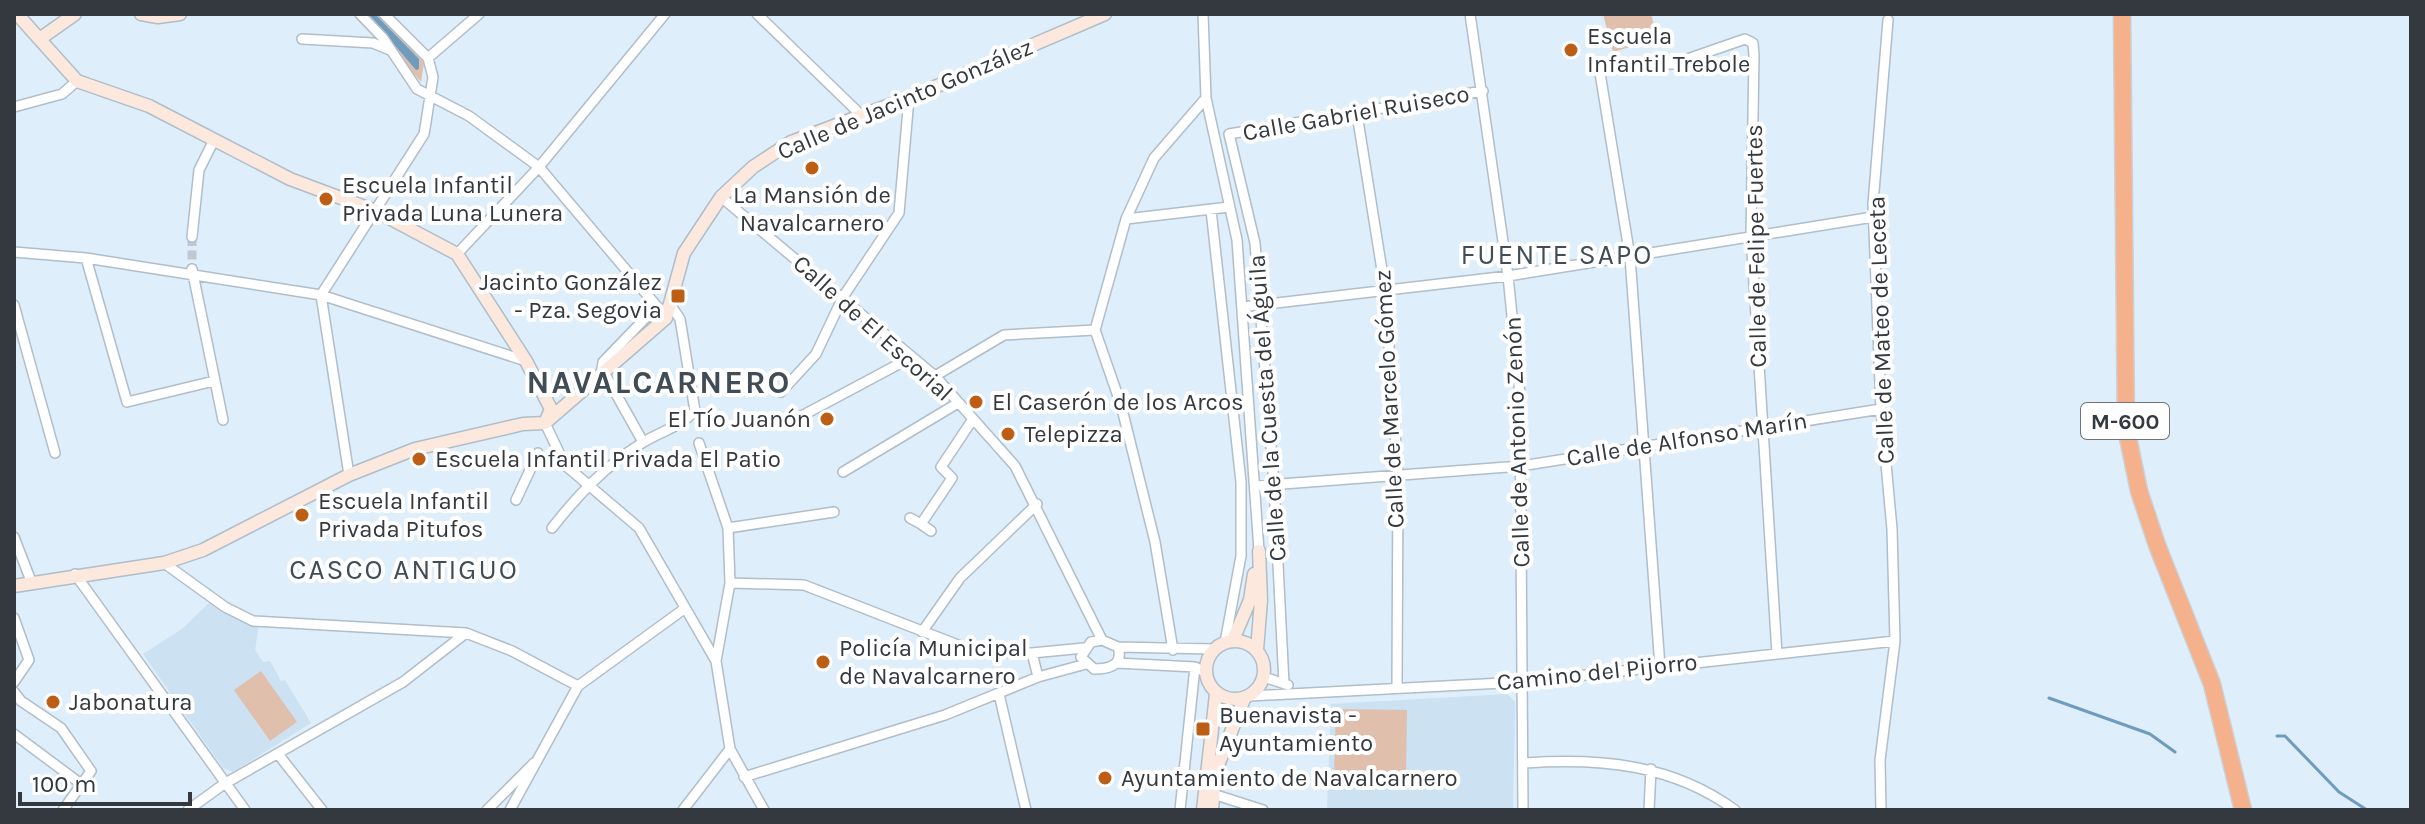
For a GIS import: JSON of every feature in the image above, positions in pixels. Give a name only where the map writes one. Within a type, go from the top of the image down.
[{"type":"highway","name":"M-600","points":[[2122,14],[2126,428],[2139,491],[2212,684],[2243,810]]},
{"type":"street","points":[[17,14],[77,81],[149,106],[213,142],[290,179],[376,211],[457,254],[526,361],[551,409],[545,423],[565,465],[639,528],[716,661]]},
{"type":"street","points":[[41,38],[75,14]]},
{"type":"street","points":[[141,14],[158,17],[180,14]]},
{"type":"street","points":[[360,14],[417,89],[469,116],[539,167],[666,309],[680,319],[695,411],[683,424],[643,442],[586,485],[552,528]]},
{"type":"street","points":[[349,475],[321,295],[424,134],[433,77],[428,58],[384,14]]},
{"type":"street","points":[[428,58],[479,14]]},
{"type":"street","points":[[457,254],[539,167],[665,14]]},
{"type":"street","points":[[757,14],[859,113]]},
{"type":"street","name":"Calle de Jacinto González","points":[[545,423],[666,318],[666,309],[684,253],[721,197],[753,167],[791,142],[859,113],[909,98],[1105,14]]},
{"type":"street","name":"Calle de la Cuesta del Águila","points":[[1203,14],[1206,98],[1237,240],[1261,600],[1257,650]]},
{"type":"street","name":"Calle de Antonio Zenón","points":[[1470,14],[1508,276],[1520,395],[1523,810]]},
{"type":"street","name":"Calle de Mateo de Leceta","points":[[1881,810],[1880,760],[1895,641],[1892,529],[1881,409],[1873,217],[1888,20]]},
{"type":"street","points":[[302,39],[373,43],[391,51]]},
{"type":"street","name":"Calle de Felipe Fuertes","points":[[1630,257],[1600,73],[1604,67],[1673,64],[1745,39],[1751,41],[1754,56],[1751,236],[1777,654]]},
{"type":"street","points":[[14,107],[62,94],[77,81]]},
{"type":"street","name":"Calle Gabriel Ruiseco","points":[[1229,134],[1483,91]]},
{"type":"street","points":[[781,392],[816,354],[843,297],[899,213],[909,98]]},
{"type":"street","points":[[1173,650],[1140,481],[1121,405],[1095,330],[1126,219],[1154,158],[1206,98]]},
{"type":"street","name":"Calle de Marcelo Gómez","points":[[1357,114],[1385,289],[1398,475],[1397,686]]},
{"type":"street","name":"Calle de la Cuesta del Águila","points":[[1229,134],[1255,243],[1274,484],[1284,684]]},
{"type":"street","points":[[192,237],[199,170],[213,142]]},
{"type":"street","name":"Calle de El Escorial","points":[[721,197],[935,376],[1015,466],[1037,504],[1102,640]]},
{"type":"street","points":[[1126,219],[1229,207]]},
{"type":"street","name":"Calle de la Cuesta del Águila","points":[[1211,210],[1238,446],[1241,556],[1224,644]]},
{"type":"street","points":[[1242,307],[1508,276],[1873,217]]},
{"type":"street","points":[[14,252],[86,258],[321,295],[526,361]]},
{"type":"street","points":[[1630,257],[1660,667]]},
{"type":"street","points":[[86,258],[127,402],[214,381]]},
{"type":"street","points":[[192,273],[223,420]]},
{"type":"street","points":[[14,305],[55,453]]},
{"type":"street","points":[[935,376],[1004,335],[1095,330]]},
{"type":"street","name":"Calle de la Cuesta del Águila","points":[[1226,336],[1244,334]]},
{"type":"street","points":[[794,420],[912,357]]},
{"type":"street","points":[[605,373],[643,442]]},
{"type":"street","name":"Calle de la Cuesta del Águila","points":[[1231,383],[1248,381]]},
{"type":"street","points":[[843,472],[958,403]]},
{"type":"street","name":"Calle de Alfonso Marín","points":[[1255,486],[1521,466],[1881,409]]},
{"type":"street","points":[[921,524],[952,478],[941,467],[973,419]]},
{"type":"street","points":[[14,586],[75,574],[164,563],[203,550],[349,475],[415,449],[523,424],[545,423]]},
{"type":"street","points":[[699,443],[728,528],[730,583],[716,661],[730,749],[764,810]]},
{"type":"street","name":"Calle de la Cuesta del Águila","points":[[1238,446],[1253,445]]},
{"type":"street","points":[[516,500],[538,453]]},
{"type":"street","points":[[922,632],[960,578],[1037,504]]},
{"type":"street","points":[[728,528],[834,512]]},
{"type":"street","points":[[910,518],[931,531]]},
{"type":"street","points":[[14,537],[31,581]]},
{"type":"street","name":"Calle de la Cuesta del Águila","points":[[1241,556],[1258,556]]},
{"type":"street","name":"Calle de la Cuesta del Águila","points":[[1224,644],[1250,600],[1258,556]]},
{"type":"street","points":[[164,563],[225,607],[253,621],[466,633],[512,651],[578,686]]},
{"type":"street","points":[[75,574],[245,810]]},
{"type":"street","points":[[730,583],[804,585],[976,652],[1032,653],[1084,648]]},
{"type":"street","points":[[491,809],[534,763],[578,686],[684,609]]},
{"type":"street","points":[[14,618],[29,660],[14,682]]},
{"type":"street","points":[[188,810],[224,784],[403,682],[466,633]]},
{"type":"street","points":[[1200,669],[1117,663],[1108,669],[1094,669],[1081,657],[1084,648],[1091,642],[1102,640],[1118,647],[1173,650],[1246,642],[1257,650],[1262,659],[1264,677],[1246,697],[1227,735],[1212,810]]},
{"type":"street","name":"Camino del Pijorro","points":[[1246,697],[1298,691],[1522,682],[1895,641]]},
{"type":"street","points":[[1180,810],[1200,669],[1224,644]]},
{"type":"street","points":[[1117,663],[1118,647]]},
{"type":"street","points":[[1032,653],[1038,677]]},
{"type":"street","points":[[744,777],[945,715],[1038,677],[1086,664]]},
{"type":"street","points":[[1200,669],[1216,694],[1229,700],[1246,697]]},
{"type":"street","name":"Camino del Pijorro","points":[[1264,677],[1298,691]]},
{"type":"street","points":[[999,694],[1026,810]]},
{"type":"street","points":[[1203,810],[1216,694]]},
{"type":"street","points":[[16,701],[61,728],[91,771],[66,806],[80,810]]},
{"type":"street","points":[[14,734],[81,784]]},
{"type":"street","points":[[683,810],[730,749]]},
{"type":"street","points":[[278,754],[322,810]]},
{"type":"street","points":[[1525,763],[1576,760],[1651,769],[1693,784],[1735,810]]},
{"type":"street","points":[[510,810],[530,778],[534,763]]},
{"type":"street","points":[[1649,810],[1651,769]]},
{"type":"street","points":[[1213,794],[1263,810]]},
{"type":"shaded area","points":[[363,14],[381,14],[424,63],[421,82]]},
{"type":"shaded area","points":[[1603,14],[1651,14],[1658,39],[1613,52]]},
{"type":"shaded area","points":[[209,603],[259,625],[255,650],[263,662],[270,661],[281,681],[285,680],[311,723],[233,772],[223,768],[143,654],[182,629]]},
{"type":"shaded area","points":[[261,671],[297,722],[270,741],[234,690]]},
{"type":"shaded area","points":[[1507,694],[1515,702],[1513,810],[1327,810],[1331,704]]},
{"type":"shaded area","points":[[1336,709],[1407,710],[1406,777],[1334,776]]},
{"type":"water","points":[[368,14],[375,14],[419,59],[419,69],[416,70]]},
{"type":"waterway","points":[[2049,698],[2150,734],[2175,752]]},
{"type":"waterway","points":[[2277,736],[2285,736],[2339,792],[2367,810]]},
{"type":"tunnel","points":[[192,237],[192,269]]},
{"type":"place","name":"Escuela Infantil Trebole","points":[[1571,50]]},
{"type":"place","name":"La Mansión de Navalcarnero","points":[[812,168]]},
{"type":"place","name":"Escuela Infantil Privada Luna Lunera","points":[[326,199]]},
{"type":"place","name":"Jacinto González - Pza. Segovia","points":[[678,296]]},
{"type":"place","name":"El Caserón de los Arcos","points":[[976,402]]},
{"type":"place","name":"El Tío Juanón","points":[[827,419]]},
{"type":"place","name":"Telepizza","points":[[1008,434]]},
{"type":"place","name":"Escuela Infantil Privada El Patio","points":[[419,459]]},
{"type":"place","name":"Escuela Infantil Privada Pitufos","points":[[302,515]]},
{"type":"place","name":"Policía Municipal de Navalcarnero","points":[[823,662]]},
{"type":"place","name":"Jabonatura","points":[[53,702]]},
{"type":"place","name":"Buenavista - Ayuntamiento","points":[[1203,729]]},
{"type":"place","name":"Ayuntamiento de Navalcarnero","points":[[1105,778]]},
{"type":"district","name":"FUENTE SAPO","points":[[1557,254]]},
{"type":"district","name":"NAVALCARNERO","points":[[659,382]]},
{"type":"district","name":"CASCO ANTIGUO","points":[[404,569]]}]
